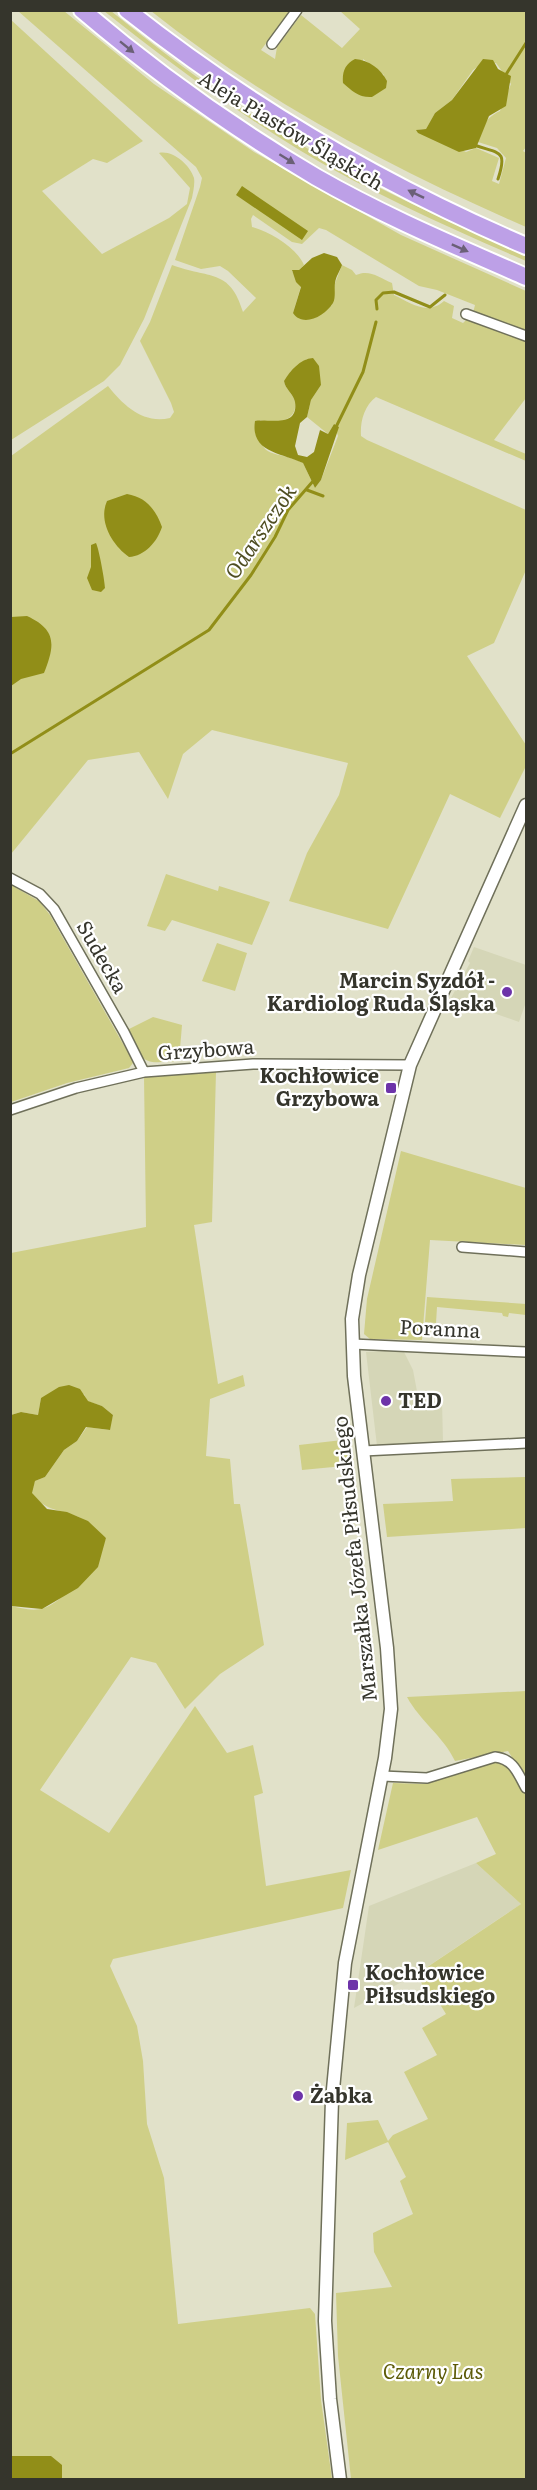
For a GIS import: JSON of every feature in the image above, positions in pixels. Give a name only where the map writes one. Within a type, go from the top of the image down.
[{"type":"highway","name":"Aleja Piastów Śląskich","points":[[82,10],[186,92],[316,177],[411,226],[526,277]]},
{"type":"highway","name":"Aleja Piastów Śląskich","points":[[127,10],[225,84],[310,138],[432,202],[526,246]]},
{"type":"street","points":[[272,44],[297,10]]},
{"type":"street","points":[[466,314],[526,336]]},
{"type":"street","name":"Marszałka Józefa Piłsudskiego","points":[[340,2480],[330,2399],[325,2321],[331,2124],[345,1963],[382,1776],[389,1735],[391,1695],[363,1452],[352,1344],[352,1319],[359,1275],[410,1065],[526,805]]},
{"type":"street","name":"Sudecka","points":[[10,878],[40,894],[54,909],[124,1032],[144,1072]]},
{"type":"street","name":"Grzybowa","points":[[10,1110],[76,1088],[144,1072],[253,1064],[410,1065]]},
{"type":"street","points":[[462,1247],[526,1252]]},
{"type":"street","name":"Poranna","points":[[352,1344],[526,1352]]},
{"type":"street","points":[[363,1452],[526,1443]]},
{"type":"street","points":[[382,1776],[427,1778],[495,1758],[505,1758],[510,1761],[526,1788]]},
{"type":"shaded area","points":[[355,59],[370,63],[378,69],[387,81],[386,88],[372,97],[367,97],[356,93],[343,83],[345,69]]},
{"type":"shaded area","points":[[483,59],[493,60],[498,69],[511,76],[506,106],[489,116],[476,148],[459,152],[418,133],[416,130],[426,129],[435,113],[452,100]]},
{"type":"shaded area","points":[[242,186],[308,231],[302,240],[236,195]]},
{"type":"shaded area","points":[[324,253],[337,257],[342,265],[336,280],[334,301],[319,316],[302,320],[293,313],[301,287],[296,282],[292,270],[299,270],[312,258]]},
{"type":"shaded area","points":[[313,358],[319,366],[321,385],[311,400],[307,417],[300,423],[295,446],[298,455],[307,457],[314,452],[320,430],[328,434],[334,424],[339,427],[321,480],[315,488],[303,463],[263,446],[255,432],[255,421],[281,421],[292,416],[295,402],[284,381],[300,363]]},
{"type":"shaded area","points":[[127,494],[145,501],[157,515],[162,527],[150,547],[140,554],[129,557],[112,539],[104,516],[107,501]]},
{"type":"shaded area","points":[[96,543],[105,585],[101,592],[92,590],[87,578],[91,567],[91,545]]},
{"type":"shaded area","points":[[27,616],[37,621],[48,633],[51,639],[50,654],[44,673],[21,679],[11,686],[11,617]]},
{"type":"shaded area","points":[[474,947],[526,965],[526,1002],[519,1022],[451,998],[470,963],[468,961]]},
{"type":"shaded area","points":[[403,1350],[413,1370],[419,1402],[442,1401],[443,1442],[377,1446],[366,1352]]},
{"type":"shaded area","points":[[69,1385],[80,1389],[88,1401],[102,1406],[113,1415],[110,1430],[86,1427],[77,1441],[64,1450],[45,1477],[35,1481],[32,1493],[47,1509],[67,1512],[88,1521],[106,1538],[98,1567],[78,1588],[42,1609],[11,1606],[11,1415],[21,1412],[38,1415],[41,1398],[59,1387]]},
{"type":"shaded area","points":[[476,1863],[521,1904],[418,1973],[354,2008],[369,1906]]},
{"type":"shaded area","points":[[11,2456],[51,2456],[62,2465],[62,2479],[11,2479]]},
{"type":"green space","points":[[18,11],[64,11],[154,84],[254,152],[401,235],[526,291],[526,332],[473,313],[475,305],[437,290],[419,286],[326,230],[319,228],[302,244],[292,242],[253,215],[251,219],[252,227],[282,242],[304,265],[299,270],[292,271],[301,286],[293,313],[323,310],[332,305],[334,286],[342,265],[356,275],[370,273],[392,283],[394,295],[419,307],[431,308],[444,301],[454,306],[452,318],[463,323],[468,318],[526,340],[526,398],[494,440],[526,454],[526,461],[376,397],[368,405],[362,420],[361,436],[367,440],[526,510],[526,570],[494,643],[467,656],[526,745],[526,766],[500,818],[450,794],[388,929],[289,901],[307,853],[339,795],[348,763],[212,730],[183,754],[168,799],[139,752],[88,760],[11,854],[11,456],[108,386],[135,412],[151,418],[170,418],[174,412],[171,403],[140,341],[150,322],[172,265],[225,281],[238,298],[243,312],[256,298],[220,266],[201,269],[175,260],[200,187],[202,178],[196,167]],"holes":[[[307,359],[321,385],[311,400],[307,417],[328,434],[334,424],[338,436],[321,480],[315,488],[303,463],[265,449],[260,434],[260,420],[278,422],[293,414],[295,402],[284,381],[291,371]]]},
{"type":"green space","points":[[104,11],[111,11],[205,83],[279,132],[386,191],[526,256],[526,261],[440,223],[328,167],[200,84]]},
{"type":"green space","points":[[151,11],[290,11],[261,50],[275,59],[277,47],[301,15],[342,48],[360,29],[340,11],[526,11],[526,147],[523,151],[526,153],[526,227],[427,181],[331,131],[285,104],[195,44]],"holes":[[[363,59],[384,75],[372,97],[361,96]],[[496,63],[511,84],[500,111],[485,124],[478,142],[497,148],[506,158],[499,184],[492,181],[499,158],[476,148],[466,152],[417,130],[426,129],[435,113],[452,100],[473,70],[480,65]]]},
{"type":"green space","points":[[10,19],[143,141],[107,163],[93,159],[42,191],[102,254],[169,218],[187,204],[190,188],[159,153],[175,156],[185,164],[194,178],[192,198],[144,319],[120,365],[104,381],[11,440]]},
{"type":"green space","points":[[166,874],[218,891],[219,886],[270,902],[252,945],[172,920],[165,931],[147,926]]},
{"type":"green space","points":[[11,885],[39,901],[50,915],[131,1058],[133,1063],[129,1068],[67,1083],[11,1102]]},
{"type":"green space","points":[[217,943],[247,953],[235,991],[202,981]]},
{"type":"green space","points":[[153,1017],[182,1025],[179,1061],[157,1062],[141,1056],[127,1030]]},
{"type":"green space","points":[[216,1072],[212,1222],[194,1225],[218,1384],[243,1375],[245,1386],[210,1399],[206,1456],[230,1459],[234,1504],[240,1504],[264,1645],[220,1674],[185,1709],[156,1663],[131,1657],[40,1790],[109,1833],[195,1706],[227,1753],[253,1745],[263,1793],[254,1796],[266,1886],[351,1870],[343,1908],[113,1959],[110,1966],[137,2026],[143,2061],[147,2124],[164,2178],[178,2324],[310,2308],[315,2314],[321,2400],[332,2479],[62,2479],[32,2456],[11,2456],[11,1606],[36,1610],[52,1604],[80,1578],[102,1547],[106,1538],[90,1524],[73,1515],[44,1505],[31,1493],[35,1481],[45,1477],[64,1450],[77,1441],[87,1427],[109,1430],[113,1415],[102,1406],[87,1401],[84,1394],[41,1398],[38,1415],[21,1412],[11,1415],[11,1253],[146,1227],[144,1076]]},
{"type":"green space","points":[[401,1151],[526,1188],[526,1245],[430,1240],[422,1340],[370,1339],[364,1334],[367,1299]]},
{"type":"green space","points":[[427,1297],[526,1304],[526,1315],[509,1313],[508,1317],[503,1316],[502,1313],[437,1307],[436,1323],[425,1322]]},
{"type":"green space","points":[[351,1439],[354,1465],[302,1470],[299,1445]]},
{"type":"green space","points":[[525,1477],[526,1528],[387,1537],[383,1504],[453,1501],[451,1479]]},
{"type":"green space","points":[[526,1691],[526,1779],[508,1751],[455,1761],[407,1697]]},
{"type":"green space","name":"Czarny Las","points":[[499,1761],[510,1768],[526,1793],[526,2479],[351,2479],[338,2356],[336,2293],[392,2287],[374,2252],[373,2233],[413,2214],[400,2181],[406,2177],[388,2142],[345,2160],[347,2123],[378,2120],[388,2141],[393,2135],[428,2119],[404,2072],[437,2055],[422,2028],[446,2014],[433,1993],[428,1996],[417,1974],[521,1904],[476,1863],[496,1854],[477,1817],[378,1850],[393,1783],[425,1784]]},
{"type":"waterway","name":"Odarszczok","points":[[505,76],[526,43]]},
{"type":"waterway","name":"Odarszczok","points":[[474,145],[499,154],[502,162],[498,179]]},
{"type":"waterway","name":"Odarszczok","points":[[377,309],[376,300],[383,293],[394,292],[430,307],[445,295]]},
{"type":"waterway","name":"Odarszczok","points":[[336,427],[363,372],[376,322]]},
{"type":"waterway","name":"Odarszczok","points":[[10,754],[209,630],[251,575],[275,537],[288,510],[314,480]]},
{"type":"waterway","points":[[307,490],[323,496]]},
{"type":"place","name":"Marcin Syzdół - Kardiolog Ruda Śląska","points":[[507,992]]},
{"type":"place","name":"Kochłowice Grzybowa","points":[[391,1088]]},
{"type":"place","name":"TED","points":[[386,1401]]},
{"type":"place","name":"Kochłowice Piłsudskiego","points":[[353,1985]]},
{"type":"place","name":"Żabka","points":[[298,2096]]}]
